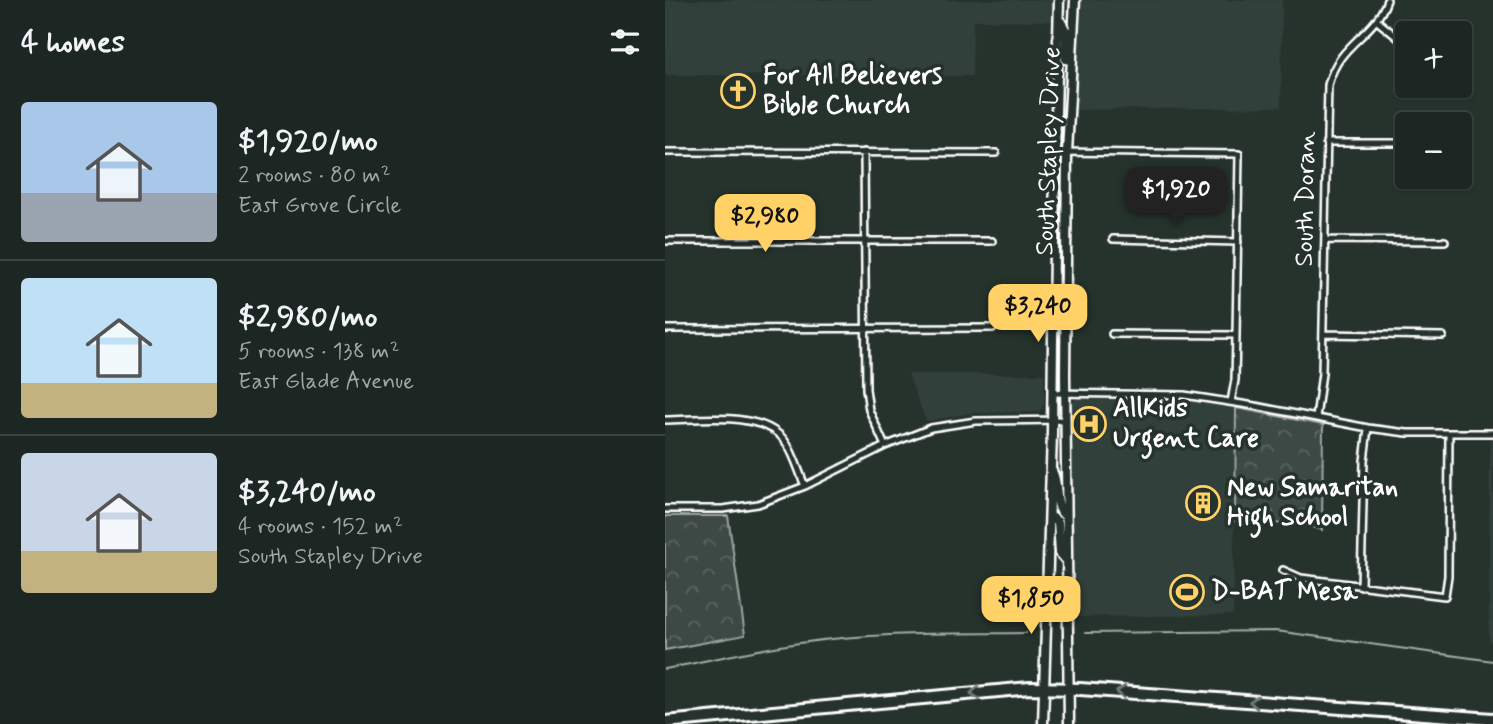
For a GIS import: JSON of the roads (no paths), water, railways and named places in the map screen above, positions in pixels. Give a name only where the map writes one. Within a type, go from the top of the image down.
[{"type":"highway","points":[[665,722],[1043,688],[1493,719]]},
{"type":"main road","name":"South Stapley Drive","points":[[1043,724],[1050,516],[1059,0]]},
{"type":"main road","name":"South Stapley Drive","points":[[1069,724],[1065,393],[1067,152],[1075,0]]},
{"type":"main road","points":[[1059,20],[1066,31],[1066,59],[1071,60]]},
{"type":"main road","points":[[1051,468],[1058,486],[1059,509],[1065,516]]},
{"type":"main road","points":[[1050,516],[1058,522],[1060,553],[1066,560]]},
{"type":"street","name":"South Doran","points":[[1317,418],[1322,373],[1327,95],[1332,68],[1346,49],[1376,20],[1387,0]]},
{"type":"street","points":[[1376,20],[1395,35]]},
{"type":"street","points":[[1326,143],[1395,143]]},
{"type":"street","points":[[665,152],[996,153]]},
{"type":"street","points":[[865,152],[867,400],[885,446]]},
{"type":"street","points":[[1055,152],[1239,154],[1236,335],[1231,402]]},
{"type":"street","points":[[1113,239],[1237,242]]},
{"type":"street","points":[[1325,240],[1445,241]]},
{"type":"street","points":[[665,241],[992,241]]},
{"type":"street","points":[[665,329],[993,328]]},
{"type":"street","points":[[1112,334],[1236,335]]},
{"type":"street","points":[[1323,334],[1443,336]]},
{"type":"street","points":[[1052,393],[1184,395],[1368,428],[1408,432],[1493,433]]},
{"type":"street","points":[[665,509],[723,509],[758,504],[805,486],[885,446],[931,428],[954,423],[1004,419],[1065,420]]},
{"type":"street","points":[[665,420],[744,420],[771,427],[786,442],[805,486]]},
{"type":"street","points":[[1361,586],[1364,461],[1368,428]]},
{"type":"street","points":[[1283,570],[1301,578],[1445,596],[1448,576],[1450,433]]},
{"type":"waterway","points":[[1085,633],[1276,631],[1493,661]]},
{"type":"waterway","points":[[665,669],[771,647],[834,639],[916,634],[1026,633]]},
{"type":"place","name":"For All Believers Bible Church","points":[[738,91]]},
{"type":"place","name":"AllKids Urgent Care","points":[[1089,424]]},
{"type":"place","name":"New Samaritan High School","points":[[1203,503]]},
{"type":"place","name":"D-BAT Mesa","points":[[1187,592]]}]
